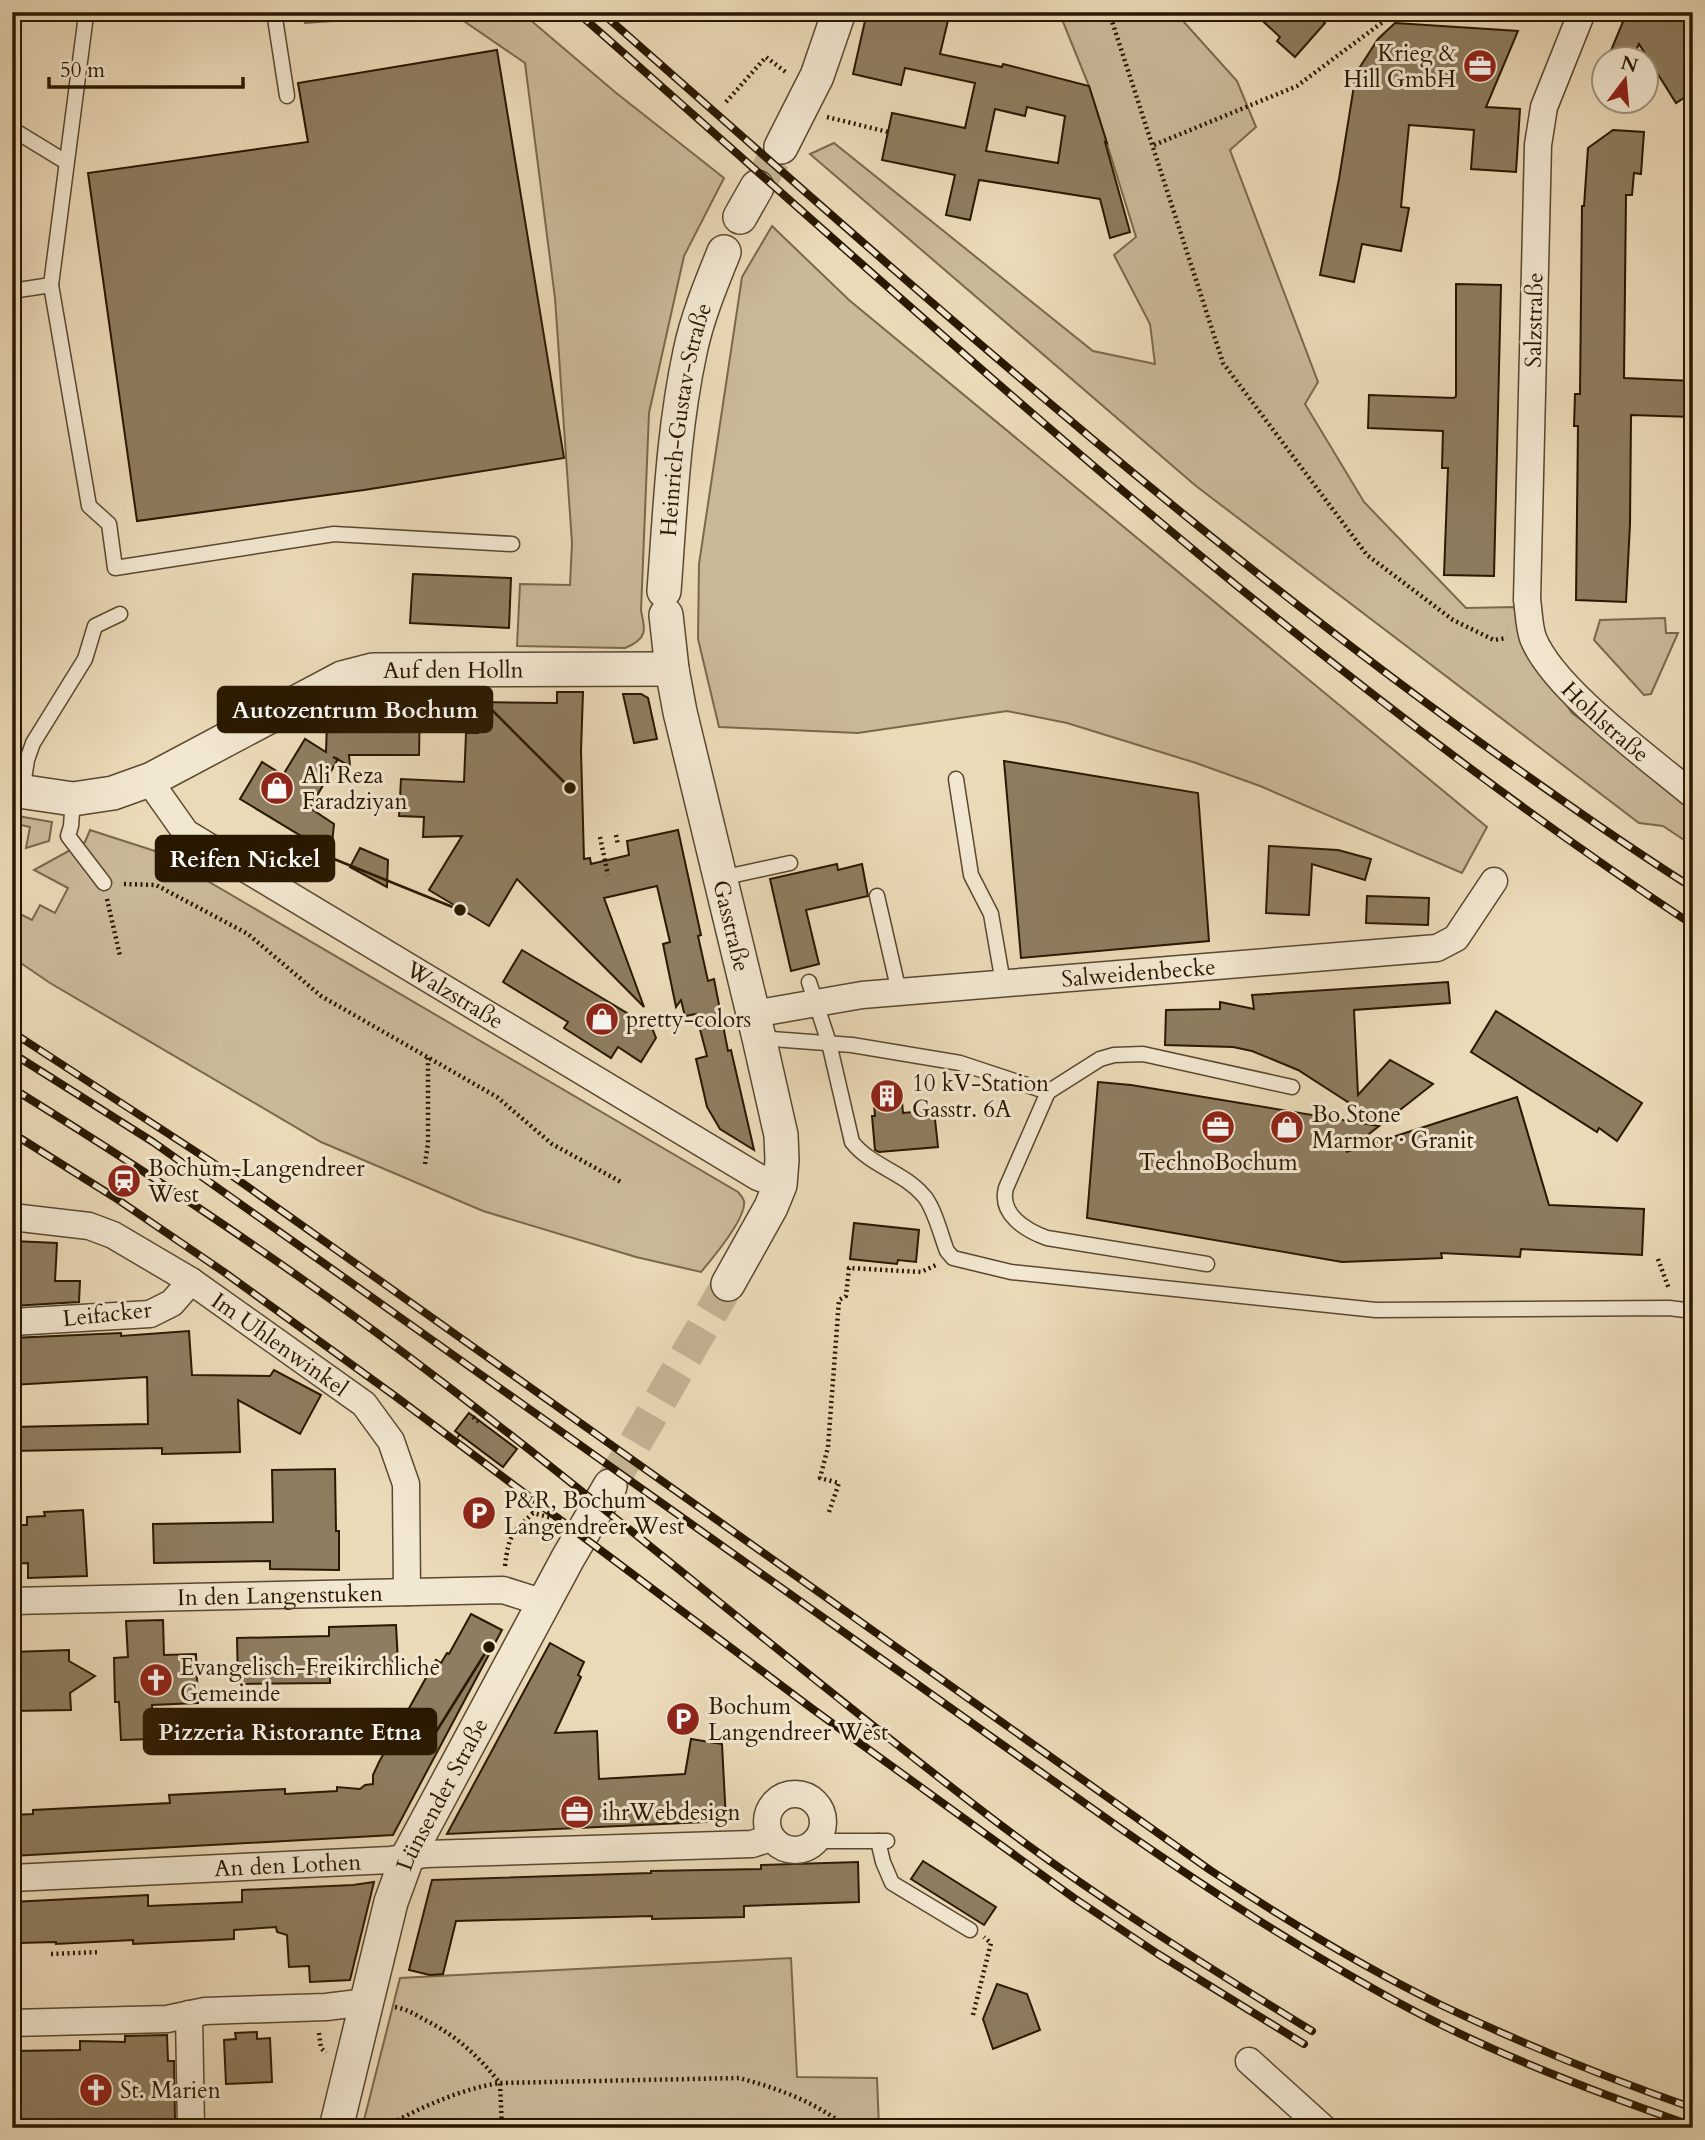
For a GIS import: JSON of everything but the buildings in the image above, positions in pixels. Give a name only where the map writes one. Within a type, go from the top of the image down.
[{"type":"street","points":[[781,147],[817,76],[839,12]]},
{"type":"street","name":"Salzstraße","points":[[1532,636],[1527,600],[1538,145],[1544,107],[1582,12]]},
{"type":"street","points":[[740,217],[757,187]]},
{"type":"street","name":"Heinrich-Gustav-Straße","points":[[672,669],[665,603],[676,432],[690,351],[710,285],[724,252]]},
{"type":"street","name":"Hohlstraße","points":[[1532,636],[1544,659],[1564,683],[1616,731],[1693,794]]},
{"type":"street","name":"Auf den Holln","points":[[17,791],[73,799],[113,793],[152,779],[342,678],[373,670],[672,669]]},
{"type":"street","name":"Gasstraße","points":[[672,669],[781,1135],[779,1185]]},
{"type":"street","name":"Walzstraße","points":[[152,779],[157,792],[186,833],[734,1163],[779,1185]]},
{"type":"street","name":"Salweidenbecke","points":[[756,1026],[811,993],[862,995],[1437,948],[1456,938],[1494,881]]},
{"type":"street","points":[[728,1284],[771,1208],[779,1185]]},
{"type":"street","name":"Im Uhlenwinkel","points":[[12,1217],[89,1226],[113,1235],[191,1281],[364,1404],[391,1441],[406,1484],[407,1592]]},
{"type":"street","name":"Leifacker","points":[[12,1322],[150,1314],[172,1303],[191,1281]]},
{"type":"street","name":"Lünsender Straße","points":[[336,2128],[391,1902],[407,1858],[610,1486]]},
{"type":"street","name":"In den Langenstuken","points":[[12,1601],[503,1590],[544,1604]]},
{"type":"street","points":[[771,1838],[766,1817],[776,1800],[795,1793],[813,1800],[823,1816],[820,1836],[816,1841]]},
{"type":"street","name":"An den Lothen","points":[[12,1878],[407,1858],[426,1854],[752,1844],[771,1838],[788,1849],[807,1848],[816,1841]]},
{"type":"street","points":[[12,2023],[167,2019],[205,2011],[326,2007],[367,2002]]},
{"type":"street","points":[[189,2014],[191,2128]]},
{"type":"street","points":[[1250,2061],[1323,2128]]},
{"type":"lane","points":[[102,12],[86,15],[51,285],[89,506],[109,524],[115,568],[334,534],[512,544]]},
{"type":"lane","points":[[274,12],[287,96]]},
{"type":"lane","points":[[12,129],[66,162]]},
{"type":"lane","points":[[12,291],[51,285]]},
{"type":"lane","points":[[17,791],[33,743],[85,659],[95,626],[120,614]]},
{"type":"lane","points":[[956,779],[971,875],[991,914],[1003,983]]},
{"type":"lane","points":[[73,799],[68,836],[104,883]]},
{"type":"lane","points":[[719,879],[790,863]]},
{"type":"lane","points":[[877,896],[899,992]]},
{"type":"lane","points":[[811,993],[829,1043],[852,1142],[861,1153],[911,1184],[926,1197],[947,1251],[953,1258],[1011,1272],[1377,1310],[1669,1308],[1693,1311]]},
{"type":"lane","points":[[756,1026],[829,1043],[960,1063],[1004,1080],[1048,1092]]},
{"type":"lane","points":[[1207,1264],[1047,1238],[1030,1232],[1008,1212],[1003,1198],[1006,1188],[1048,1092],[1100,1059],[1114,1055],[1143,1054],[1292,1087]]},
{"type":"lane","points":[[816,1841],[883,1841],[883,1862],[892,1883],[970,1930]]},
{"type":"path","points":[[1109,12],[1223,363],[1367,555],[1453,620],[1494,639],[1532,636]]},
{"type":"path","points":[[1154,145],[1297,86],[1396,12]]},
{"type":"path","points":[[726,102],[766,57]]},
{"type":"path","points":[[842,120],[888,132]]},
{"type":"path","points":[[616,835],[618,845]]},
{"type":"path","points":[[600,837],[608,875]]},
{"type":"path","points":[[120,956],[104,883],[156,885],[248,934],[321,996],[497,1097],[552,1144],[621,1182]]},
{"type":"path","points":[[425,1164],[428,1143],[428,1057]]},
{"type":"path","points":[[829,1512],[839,1483],[820,1478],[828,1447],[839,1300],[846,1296],[849,1268],[921,1272],[953,1258]]},
{"type":"path","points":[[1658,1259],[1669,1287],[1669,1308]]},
{"type":"path","points":[[473,1417],[480,1423]]},
{"type":"path","points":[[503,1590],[508,1541],[518,1527],[533,1513],[552,1518],[563,1515]]},
{"type":"path","points":[[970,1930],[979,1933],[991,1943],[973,2015]]},
{"type":"path","points":[[51,1954],[100,1952]]},
{"type":"path","points":[[367,2002],[404,2008],[449,2032],[477,2055],[500,2082],[502,2128]]},
{"type":"path","points":[[383,2128],[407,2115],[481,2086],[500,2082],[739,2078],[795,2096],[848,2128]]},
{"type":"shaded area","points":[[301,12],[521,12],[615,92],[724,178],[684,256],[649,413],[641,611],[644,629],[641,638],[632,645],[625,648],[517,646],[520,584],[570,585],[572,543],[555,298],[525,63],[452,13],[305,23]]},
{"type":"shaded area","points":[[1059,12],[1175,12],[1237,81],[1256,127],[1230,150],[1318,382],[1305,404],[1364,502],[1466,608],[1514,607],[1531,652],[1572,713],[1693,803],[1693,846],[1663,826],[1639,823],[1196,486],[810,154],[834,143],[1093,351],[1155,364],[1150,324],[1114,255],[1136,237],[1089,86]]},
{"type":"shaded area","points":[[772,226],[849,300],[1487,827],[1462,873],[1260,786],[1196,763],[1067,723],[1007,711],[858,733],[719,727],[698,639],[699,564],[742,277]]},
{"type":"shaded area","points":[[1665,618],[1666,633],[1678,633],[1651,694],[1644,695],[1594,640],[1600,620]]},
{"type":"shaded area","points":[[12,815],[52,822],[49,841],[26,848],[30,827],[12,823]]},
{"type":"shaded area","points":[[90,830],[158,852],[738,1192],[744,1201],[735,1228],[701,1272],[636,1257],[483,1211],[321,1142],[50,983],[12,957],[12,910],[32,920],[40,905],[55,913],[68,888],[34,870],[85,842]]},
{"type":"shaded area","points":[[791,1958],[797,2077],[877,2078],[879,2128],[362,2128],[400,1978]]},
{"type":"tunnel","points":[[757,187],[781,147]]},
{"type":"tunnel","points":[[610,1486],[728,1284]]},
{"type":"railway","points":[[577,12],[983,370],[1258,603],[1400,715],[1544,823],[1693,925]]},
{"type":"railway","points":[[601,12],[929,300],[1150,487],[1263,578],[1495,753],[1693,888]]},
{"type":"railway","points":[[12,1032],[224,1170],[1238,1888],[1352,1958],[1441,2005],[1566,2060],[1693,2108]]},
{"type":"railway","points":[[12,1053],[153,1142],[1117,1826],[1243,1910],[1339,1969],[1449,2029],[1570,2081],[1693,2126]]},
{"type":"railway","points":[[12,1088],[199,1208],[381,1336],[538,1456],[924,1766],[1040,1854],[1155,1932],[1312,2031]]},
{"type":"railway","points":[[12,1133],[114,1197],[224,1272],[395,1396],[814,1710],[1074,1898],[1158,1954],[1304,2044]]},
{"type":"place","name":"Krieg & Hill GmbH","points":[[1480,66]]},
{"type":"place","name":"Ali Reza Faradziyan","points":[[277,788]]},
{"type":"place","name":"Autozentrum Bochum","points":[[570,788]]},
{"type":"place","name":"Reifen Nickel","points":[[460,910]]},
{"type":"place","name":"pretty-colors","points":[[602,1019]]},
{"type":"place","name":"10 kV-Station Gasstr. 6A","points":[[887,1096]]},
{"type":"place","name":"TechnoBochum","points":[[1218,1127]]},
{"type":"place","name":"Bo Stone Marmor · Granit","points":[[1287,1127]]},
{"type":"place","name":"Bochum-Langendreer West","points":[[124,1181]]},
{"type":"place","name":"P&R, Bochum Langendreer West","points":[[479,1513]]},
{"type":"place","name":"Pizzeria Ristorante Etna","points":[[489,1647]]},
{"type":"place","name":"Evangelisch-Freikirchliche Gemeinde","points":[[156,1680]]},
{"type":"place","name":"Bochum Langendreer West","points":[[683,1719]]},
{"type":"place","name":"ihrWebdesign","points":[[577,1812]]},
{"type":"place","name":"St. Marien","points":[[96,2090]]}]
